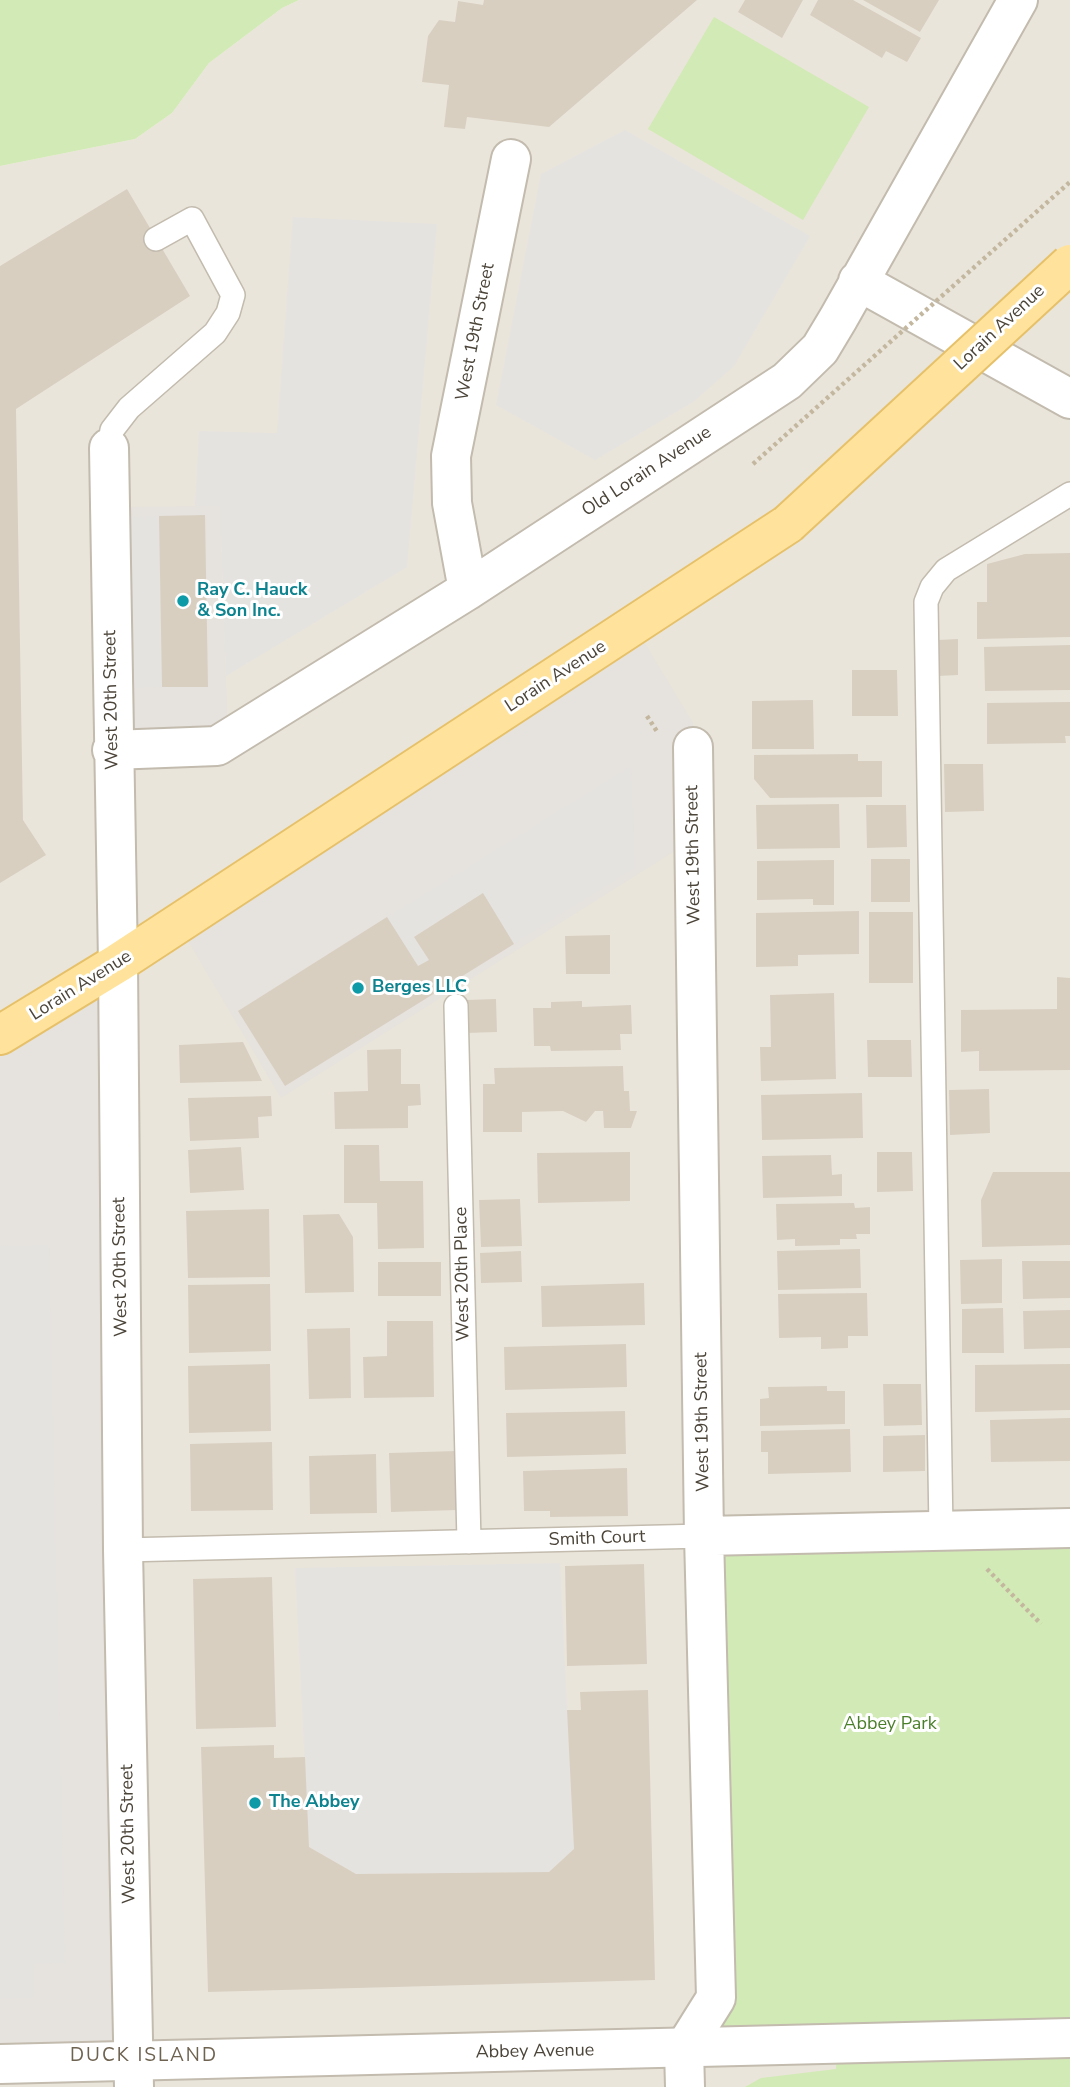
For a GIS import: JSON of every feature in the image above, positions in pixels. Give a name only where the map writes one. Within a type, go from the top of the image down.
[{"type":"main road","name":"Lorain Avenue","points":[[0,1035],[118,963],[788,524],[1070,264]]},
{"type":"street","name":"Old Lorain Avenue","points":[[112,750],[217,746],[468,590],[787,381],[820,348],[1018,0]]},
{"type":"street","name":"West 19th Street","points":[[468,590],[452,503],[451,456],[511,159]]},
{"type":"street","points":[[858,281],[1070,399]]},
{"type":"street","name":"West 20th Street","points":[[109,448],[112,750],[118,963],[123,1550],[134,2074]]},
{"type":"street","name":"West 19th Street","points":[[677,742],[704,1536],[716,1998],[684,2049]]},
{"type":"street","name":"Smith Court","points":[[704,1536],[1070,1528]]},
{"type":"street","name":"Abbey Avenue","points":[[0,2064],[134,2074],[837,2042],[1070,2038]]},
{"type":"street","points":[[684,2049],[685,2087]]},
{"type":"lane","points":[[109,448],[112,430],[129,408],[215,333],[228,313],[233,295],[192,219],[156,239]]},
{"type":"lane","points":[[941,1531],[926,601],[932,587],[946,570],[1070,495]]},
{"type":"lane","name":"West 20th Place","points":[[456,1006],[469,1542]]},
{"type":"lane","name":"Smith Court","points":[[123,1550],[704,1536]]},
{"type":"path","points":[[753,464],[1070,182]]},
{"type":"path","points":[[647,716],[677,742]]},
{"type":"path","points":[[984,1566],[1041,1624]]},
{"type":"shaded area","points":[[299,0],[1070,0],[1070,1528],[837,2042],[841,2087],[0,2087],[0,166],[135,139],[172,113],[209,63],[282,8]]},
{"type":"shaded area","points":[[625,130],[810,236],[734,366],[693,402],[595,460],[496,405],[541,174]]},
{"type":"shaded area","points":[[293,217],[437,224],[407,567],[226,676],[220,506],[195,506],[199,431],[277,433]]},
{"type":"shaded area","points":[[220,506],[228,739],[112,750],[110,507]]},
{"type":"shaded area","points":[[159,516],[162,687],[129,688],[126,517]]},
{"type":"shaded area","points":[[634,625],[693,723],[694,839],[281,1098],[178,924]]},
{"type":"shaded area","points":[[631,766],[635,868],[514,944],[483,893],[414,936],[429,960],[418,966],[387,917]]},
{"type":"shaded area","points":[[118,963],[134,2061],[0,2064],[0,1035]]},
{"type":"shaded area","points":[[49,1245],[65,1963],[33,1964],[33,1998],[0,1999],[0,1246]]},
{"type":"shaded area","points":[[560,1563],[574,1849],[549,1872],[356,1874],[309,1847],[295,1568]]},
{"type":"green space","points":[[0,0],[299,0],[282,8],[209,63],[172,113],[135,139],[0,166]]},
{"type":"green space","points":[[714,17],[869,107],[803,220],[648,129]]},
{"type":"green space","name":"Abbey Park","points":[[1070,1528],[1070,2087],[745,2087],[761,2078],[836,2069],[837,2043],[684,2049],[716,1998],[704,1536]]},
{"type":"building","points":[[484,0],[697,0],[549,127],[467,117],[465,129],[444,127],[449,85],[422,82],[428,36],[439,20],[455,22],[458,1],[483,5]]},
{"type":"building","points":[[745,0],[803,0],[782,38],[738,12]]},
{"type":"building","points":[[818,0],[853,0],[921,38],[907,62],[886,51],[882,58],[810,15]]},
{"type":"building","points":[[863,0],[939,0],[920,32]]},
{"type":"building","points":[[127,189],[190,296],[16,409],[23,820],[46,855],[0,883],[0,266]]},
{"type":"building","name":"Ray C. Hauck & Son Inc.","points":[[205,515],[208,687],[162,687],[159,516]]},
{"type":"building","points":[[1070,553],[1070,637],[977,639],[977,602],[987,602],[987,564],[1025,554]]},
{"type":"building","points":[[958,639],[958,675],[938,676],[938,640]]},
{"type":"building","points":[[1070,645],[1070,690],[985,691],[984,647]]},
{"type":"building","points":[[852,670],[897,670],[898,716],[852,716]]},
{"type":"building","points":[[813,700],[814,749],[752,749],[752,701]]},
{"type":"building","points":[[1070,702],[1070,736],[1065,736],[1066,743],[987,744],[987,703]]},
{"type":"building","points":[[858,754],[858,761],[882,761],[882,797],[770,798],[754,779],[754,755]]},
{"type":"building","points":[[944,764],[983,764],[984,811],[945,812]]},
{"type":"building","points":[[839,804],[840,848],[757,849],[756,805]]},
{"type":"building","points":[[866,805],[906,805],[907,847],[867,848]]},
{"type":"building","points":[[871,859],[910,859],[910,902],[871,902]]},
{"type":"building","points":[[834,860],[834,905],[813,905],[813,899],[757,900],[757,861]]},
{"type":"building","name":"Berges LLC","points":[[483,893],[514,944],[285,1086],[238,1011],[387,917],[418,966],[429,960],[414,937]]},
{"type":"building","points":[[859,911],[859,954],[798,955],[798,966],[756,967],[756,913]]},
{"type":"building","points":[[869,912],[913,912],[913,983],[869,983]]},
{"type":"building","points":[[610,935],[610,974],[566,974],[565,936]]},
{"type":"building","points":[[1057,977],[1070,978],[1070,1070],[979,1071],[979,1051],[961,1052],[961,1010],[1057,1009]]},
{"type":"building","points":[[834,993],[836,1079],[761,1081],[760,1047],[771,1047],[770,995]]},
{"type":"building","points":[[496,999],[497,1032],[466,1033],[466,1000]]},
{"type":"building","points":[[582,1001],[582,1007],[631,1005],[632,1034],[620,1034],[621,1050],[551,1051],[550,1046],[534,1046],[533,1008],[551,1008],[551,1002]]},
{"type":"building","points":[[867,1040],[911,1040],[912,1077],[868,1077]]},
{"type":"building","points":[[243,1042],[262,1081],[180,1083],[179,1045]]},
{"type":"building","points":[[401,1049],[401,1084],[420,1084],[421,1105],[408,1106],[408,1128],[335,1129],[334,1092],[368,1091],[367,1050]]},
{"type":"building","points":[[623,1066],[624,1091],[629,1091],[630,1111],[637,1111],[631,1128],[604,1128],[603,1111],[595,1111],[586,1122],[563,1111],[522,1112],[522,1132],[483,1132],[483,1084],[495,1084],[494,1068]]},
{"type":"building","points":[[989,1089],[990,1133],[950,1135],[949,1090]]},
{"type":"building","points":[[862,1093],[863,1138],[762,1140],[761,1095]]},
{"type":"building","points":[[271,1096],[272,1116],[258,1117],[259,1138],[190,1141],[188,1098]]},
{"type":"building","points":[[344,1145],[379,1145],[380,1181],[423,1181],[424,1248],[378,1249],[377,1203],[344,1203]]},
{"type":"building","points":[[241,1147],[244,1190],[190,1193],[188,1150]]},
{"type":"building","points":[[630,1152],[630,1201],[538,1203],[537,1153]]},
{"type":"building","points":[[877,1152],[912,1152],[913,1191],[877,1192]]},
{"type":"building","points":[[831,1155],[832,1175],[842,1174],[842,1196],[763,1198],[762,1156]]},
{"type":"building","points":[[993,1172],[1070,1172],[1070,1245],[982,1247],[981,1200]]},
{"type":"building","points":[[520,1199],[522,1246],[481,1247],[479,1200]]},
{"type":"building","points":[[854,1203],[855,1208],[870,1207],[870,1234],[856,1234],[857,1239],[840,1239],[840,1245],[795,1246],[795,1239],[777,1240],[776,1204]]},
{"type":"building","points":[[269,1209],[270,1277],[188,1278],[186,1211]]},
{"type":"building","points":[[339,1214],[353,1237],[354,1292],[305,1293],[303,1215]]},
{"type":"building","points":[[860,1249],[861,1288],[778,1290],[777,1251]]},
{"type":"building","points":[[521,1251],[522,1282],[481,1283],[480,1253]]},
{"type":"building","points":[[1002,1259],[1002,1303],[961,1304],[960,1260]]},
{"type":"building","points":[[1022,1261],[1070,1261],[1070,1298],[1023,1299]]},
{"type":"building","points":[[378,1262],[441,1262],[441,1296],[378,1296]]},
{"type":"building","points":[[644,1283],[645,1325],[542,1327],[541,1286]]},
{"type":"building","points":[[270,1284],[271,1351],[189,1353],[188,1285]]},
{"type":"building","points":[[867,1293],[868,1336],[848,1336],[848,1348],[821,1349],[821,1337],[779,1338],[778,1294]]},
{"type":"building","points":[[1003,1308],[1004,1353],[962,1353],[962,1309]]},
{"type":"building","points":[[1070,1310],[1070,1348],[1024,1349],[1023,1311]]},
{"type":"building","points":[[387,1321],[433,1321],[434,1397],[364,1398],[363,1357],[387,1356]]},
{"type":"building","points":[[350,1328],[351,1398],[309,1399],[307,1329]]},
{"type":"building","points":[[626,1344],[627,1387],[505,1390],[504,1347]]},
{"type":"building","points":[[270,1364],[271,1431],[189,1433],[188,1366]]},
{"type":"building","points":[[1070,1364],[1070,1410],[975,1412],[975,1365]]},
{"type":"building","points":[[883,1384],[921,1384],[922,1425],[884,1426]]},
{"type":"building","points":[[827,1386],[827,1391],[845,1391],[845,1424],[760,1426],[760,1399],[769,1398],[768,1387]]},
{"type":"building","points":[[625,1411],[626,1454],[507,1457],[506,1413]]},
{"type":"building","points":[[1070,1418],[1070,1461],[991,1462],[990,1420]]},
{"type":"building","points":[[850,1429],[851,1472],[768,1474],[768,1452],[761,1452],[761,1431]]},
{"type":"building","points":[[925,1435],[925,1471],[883,1472],[883,1436]]},
{"type":"building","points":[[272,1442],[273,1510],[191,1511],[190,1444]]},
{"type":"building","points":[[456,1451],[458,1510],[391,1512],[389,1453]]},
{"type":"building","points":[[376,1454],[377,1513],[310,1514],[309,1456]]},
{"type":"building","points":[[627,1468],[628,1516],[550,1517],[550,1511],[524,1511],[523,1471]]},
{"type":"building","points":[[644,1564],[647,1664],[567,1666],[565,1566]]},
{"type":"building","points":[[272,1577],[276,1727],[196,1729],[193,1579]]},
{"type":"building","name":"The Abbey","points":[[648,1690],[655,1980],[208,1992],[201,1747],[274,1745],[274,1758],[305,1757],[309,1847],[356,1874],[549,1872],[574,1849],[567,1710],[581,1710],[580,1692]]},
{"type":"place","name":"Ray C. Hauck & Son Inc.","points":[[183,601]]},
{"type":"place","name":"Berges LLC","points":[[358,988]]},
{"type":"place","name":"The Abbey","points":[[255,1803]]},
{"type":"district","name":"DUCK ISLAND","points":[[144,2056]]}]
